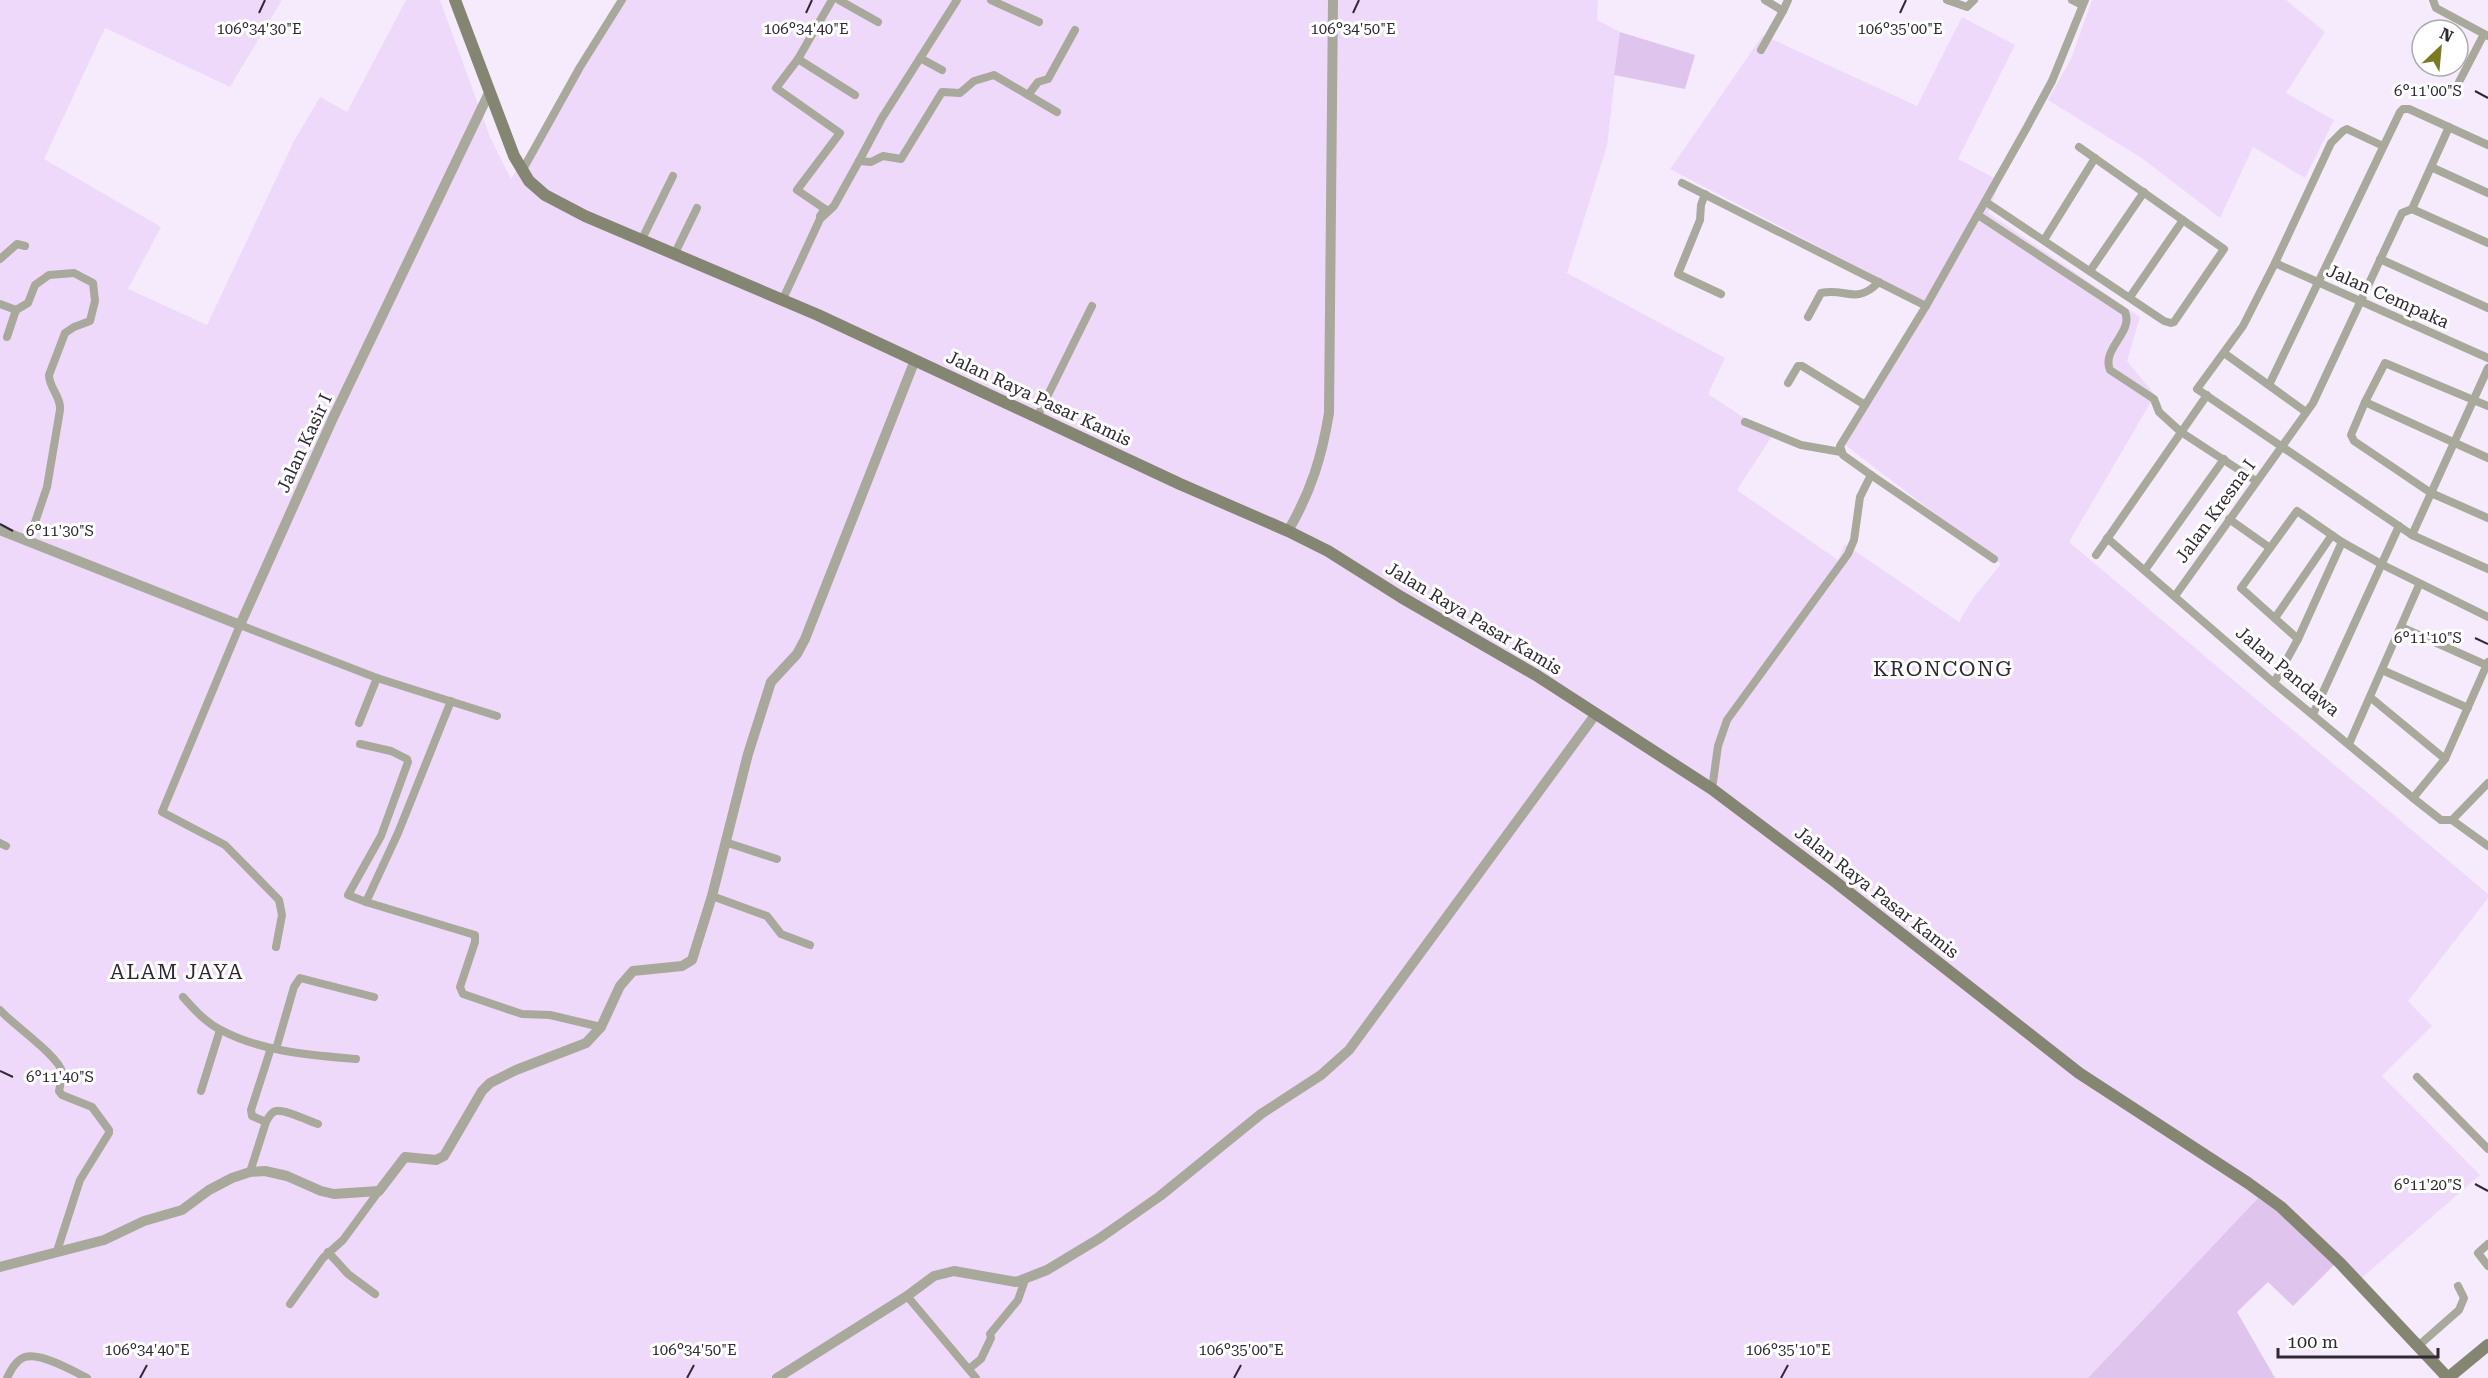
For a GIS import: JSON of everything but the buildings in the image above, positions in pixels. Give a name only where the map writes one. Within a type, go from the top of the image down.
[{"type":"main road","name":"Jalan Raya Pasar Kamis","points":[[455,0],[489,93],[522,171],[536,189],[554,201],[915,360],[1288,531],[1349,563],[1401,597],[1536,675],[1595,715],[1670,759],[2079,1073],[2281,1207],[2340,1263],[2448,1378]]},
{"type":"main road","points":[[2448,1378],[2488,1345]]},
{"type":"street","points":[[522,171],[580,66],[622,0]]},
{"type":"street","points":[[781,300],[819,216],[825,209],[798,190],[840,133],[776,88],[798,58],[832,0]]},
{"type":"street","points":[[839,0],[878,22]]},
{"type":"street","points":[[781,300],[820,219],[834,206],[920,58],[957,0]]},
{"type":"street","points":[[991,0],[1039,22]]},
{"type":"street","points":[[1288,531],[1310,489],[1323,453],[1329,413],[1333,0]]},
{"type":"street","points":[[1765,0],[1783,11]]},
{"type":"street","points":[[1761,50],[1788,0]]},
{"type":"street","points":[[1947,0],[1967,7],[1974,0]]},
{"type":"street","points":[[1841,452],[1842,442],[1926,306],[2052,81],[2084,3],[2072,0]]},
{"type":"street","points":[[2433,0],[2436,8],[2486,35],[2459,82]]},
{"type":"street","points":[[1028,95],[1038,81],[1048,79],[1075,30]]},
{"type":"street","points":[[798,58],[855,95]]},
{"type":"street","points":[[920,58],[942,70]]},
{"type":"street","points":[[859,161],[871,162],[883,156],[901,159],[942,92],[960,93],[968,84],[992,75],[1057,112]]},
{"type":"street","name":"Jalan Kasir I","points":[[276,946],[282,915],[279,900],[225,845],[162,813],[308,471],[489,93]]},
{"type":"street","points":[[2269,385],[2383,146],[2403,109],[2409,109],[2488,145]]},
{"type":"street","name":"Jalan Kresna I","points":[[2175,596],[2313,403],[2400,217],[2412,209],[2449,127]]},
{"type":"street","points":[[2383,146],[2347,129],[2331,143],[2275,263],[2242,326],[2198,389],[2412,535],[2488,569]]},
{"type":"street","points":[[1986,202],[2168,322],[2171,323],[2178,319],[2224,249],[2079,147]]},
{"type":"street","points":[[2044,240],[2095,158]]},
{"type":"street","points":[[2431,167],[2488,193]]},
{"type":"street","points":[[642,239],[673,176]]},
{"type":"street","points":[[1682,183],[1926,306]]},
{"type":"street","points":[[2090,271],[2144,192]]},
{"type":"street","points":[[1705,194],[1701,205],[1700,220],[1678,274],[1721,294]]},
{"type":"street","points":[[675,253],[697,208]]},
{"type":"street","points":[[2412,209],[2488,243]]},
{"type":"street","points":[[1978,215],[2125,312],[2126,325],[2108,360],[2108,368],[2154,399],[2159,412],[2181,432],[2256,481]]},
{"type":"street","points":[[2130,297],[2183,220]]},
{"type":"street","points":[[0,259],[16,244],[25,246]]},
{"type":"street","points":[[2380,259],[2488,308]]},
{"type":"street","name":"Jalan Cempaka","points":[[2275,263],[2488,358]]},
{"type":"street","points":[[7,337],[16,310],[30,300],[38,281],[49,275],[74,273],[93,283],[95,301],[90,321],[65,333],[49,375],[49,381],[61,403],[47,487],[30,540]]},
{"type":"street","points":[[1809,317],[1821,293],[1857,296],[1871,290],[1879,282]]},
{"type":"street","points":[[0,304],[16,310]]},
{"type":"street","points":[[1037,417],[1092,306]]},
{"type":"street","points":[[2224,353],[2306,412]]},
{"type":"street","points":[[290,1304],[328,1252],[343,1240],[405,1157],[436,1160],[444,1156],[473,1102],[490,1083],[585,1043],[601,1027],[620,986],[633,970],[682,966],[692,960],[712,896],[748,754],[771,682],[797,654],[806,639],[915,360]]},
{"type":"street","points":[[2488,406],[2389,363],[2383,364],[2352,433],[2352,439],[2431,493],[2488,518]]},
{"type":"street","points":[[1788,383],[1798,366],[1802,366],[1865,405]]},
{"type":"street","points":[[2412,535],[2488,368]]},
{"type":"street","points":[[2096,555],[2207,395]]},
{"type":"street","points":[[2364,402],[2488,458]]},
{"type":"street","points":[[1745,422],[1801,445],[1841,452],[1870,475],[1994,559]]},
{"type":"street","points":[[2145,570],[2224,459]]},
{"type":"street","points":[[1712,789],[1718,746],[1727,720],[1848,554],[1854,540],[1860,497],[1870,475]]},
{"type":"street","points":[[2298,639],[2241,588],[2296,512],[2300,512],[2342,542],[2419,585],[2488,617]]},
{"type":"street","points":[[2229,519],[2270,548]]},
{"type":"street","points":[[2313,714],[2399,526]]},
{"type":"street","points":[[0,530],[377,678],[497,716]]},
{"type":"street","points":[[2275,618],[2332,535]]},
{"type":"street","name":"Jalan Pandawa","points":[[2107,538],[2274,683],[2413,798],[2441,820],[2452,820],[2488,846]]},
{"type":"street","points":[[2274,683],[2298,639],[2342,542]]},
{"type":"street","points":[[2349,744],[2419,585]]},
{"type":"street","points":[[2401,627],[2487,663],[2445,759],[2413,798]]},
{"type":"street","points":[[2382,670],[2468,708]]},
{"type":"street","points":[[359,723],[377,678]]},
{"type":"street","points":[[2370,697],[2445,759]]},
{"type":"street","points":[[366,902],[398,833],[452,701]]},
{"type":"street","points":[[777,1378],[907,1296],[934,1275],[954,1271],[1004,1281],[1025,1280],[1047,1270],[1160,1196],[1261,1114],[1337,1063],[1349,1050],[1595,715]]},
{"type":"street","points":[[360,744],[391,751],[407,759],[408,762],[381,836],[348,895],[475,935],[475,942],[460,987],[460,992],[463,994],[522,1014],[550,1015],[601,1027]]},
{"type":"street","points":[[2452,820],[2488,783]]},
{"type":"street","points":[[725,842],[777,859]]},
{"type":"street","points":[[712,896],[767,916],[781,934],[810,945]]},
{"type":"street","points":[[266,1122],[252,1116],[250,1110],[274,1049],[294,987],[300,978],[374,997]]},
{"type":"street","points":[[183,997],[220,1030],[274,1049],[356,1059]]},
{"type":"street","points":[[0,1010],[41,1046],[59,1066],[62,1071],[59,1091],[62,1095],[92,1107],[109,1130],[77,1187],[57,1251]]},
{"type":"street","points":[[201,1091],[220,1030]]},
{"type":"street","points":[[2417,1077],[2488,1149]]},
{"type":"street","points":[[250,1172],[266,1122],[275,1111],[318,1124]]},
{"type":"street","points":[[0,1266],[104,1240],[144,1221],[182,1210],[209,1190],[250,1172],[287,1176],[321,1191],[334,1194],[380,1191]]},
{"type":"street","points":[[2488,1244],[2478,1254],[2488,1266]]},
{"type":"street","points":[[328,1252],[348,1274],[375,1294]]},
{"type":"street","points":[[970,1368],[981,1359],[992,1338],[990,1334],[1023,1292],[1025,1280]]},
{"type":"street","points":[[2417,1347],[2462,1306],[2464,1298],[2458,1286]]},
{"type":"street","points":[[907,1296],[970,1368],[976,1378]]},
{"type":"street","points":[[7,1378],[13,1366],[24,1357],[31,1356],[58,1364],[87,1378]]},
{"type":"shaded area","points":[[0,0],[282,0],[230,87],[105,28],[44,159],[161,227],[128,289],[207,325],[294,141],[320,97],[347,112],[406,0],[440,0],[490,137],[511,179],[622,0],[1598,0],[1597,20],[1620,32],[1607,146],[1567,273],[1725,358],[1708,394],[1772,436],[1737,490],[1838,560],[1845,544],[1959,622],[1973,598],[2001,564],[1845,445],[1931,305],[1670,169],[1763,35],[1917,106],[1962,17],[2015,45],[1958,159],[2000,181],[1988,213],[2140,317],[2127,361],[2155,395],[2069,542],[2488,894],[2488,898],[2408,1001],[2432,1026],[2382,1076],[2480,1175],[2356,1283],[2258,1198],[2088,1378],[0,1378]]},
{"type":"shaded area","points":[[2092,0],[2286,0],[2325,32],[2286,93],[2334,120],[2305,178],[2253,147],[2220,218],[2143,159],[2048,100],[2071,59]]},
{"type":"shaded area","points":[[1620,32],[1695,55],[1685,89],[1614,75]]},
{"type":"shaded area","points":[[2258,1198],[2300,1227],[2336,1263],[2293,1306],[2268,1282],[2237,1312],[2275,1378],[2088,1378]]},
{"type":"district","name":"KRONCONG","points":[[1943,669]]},
{"type":"district","name":"ALAM JAYA","points":[[177,972]]}]
